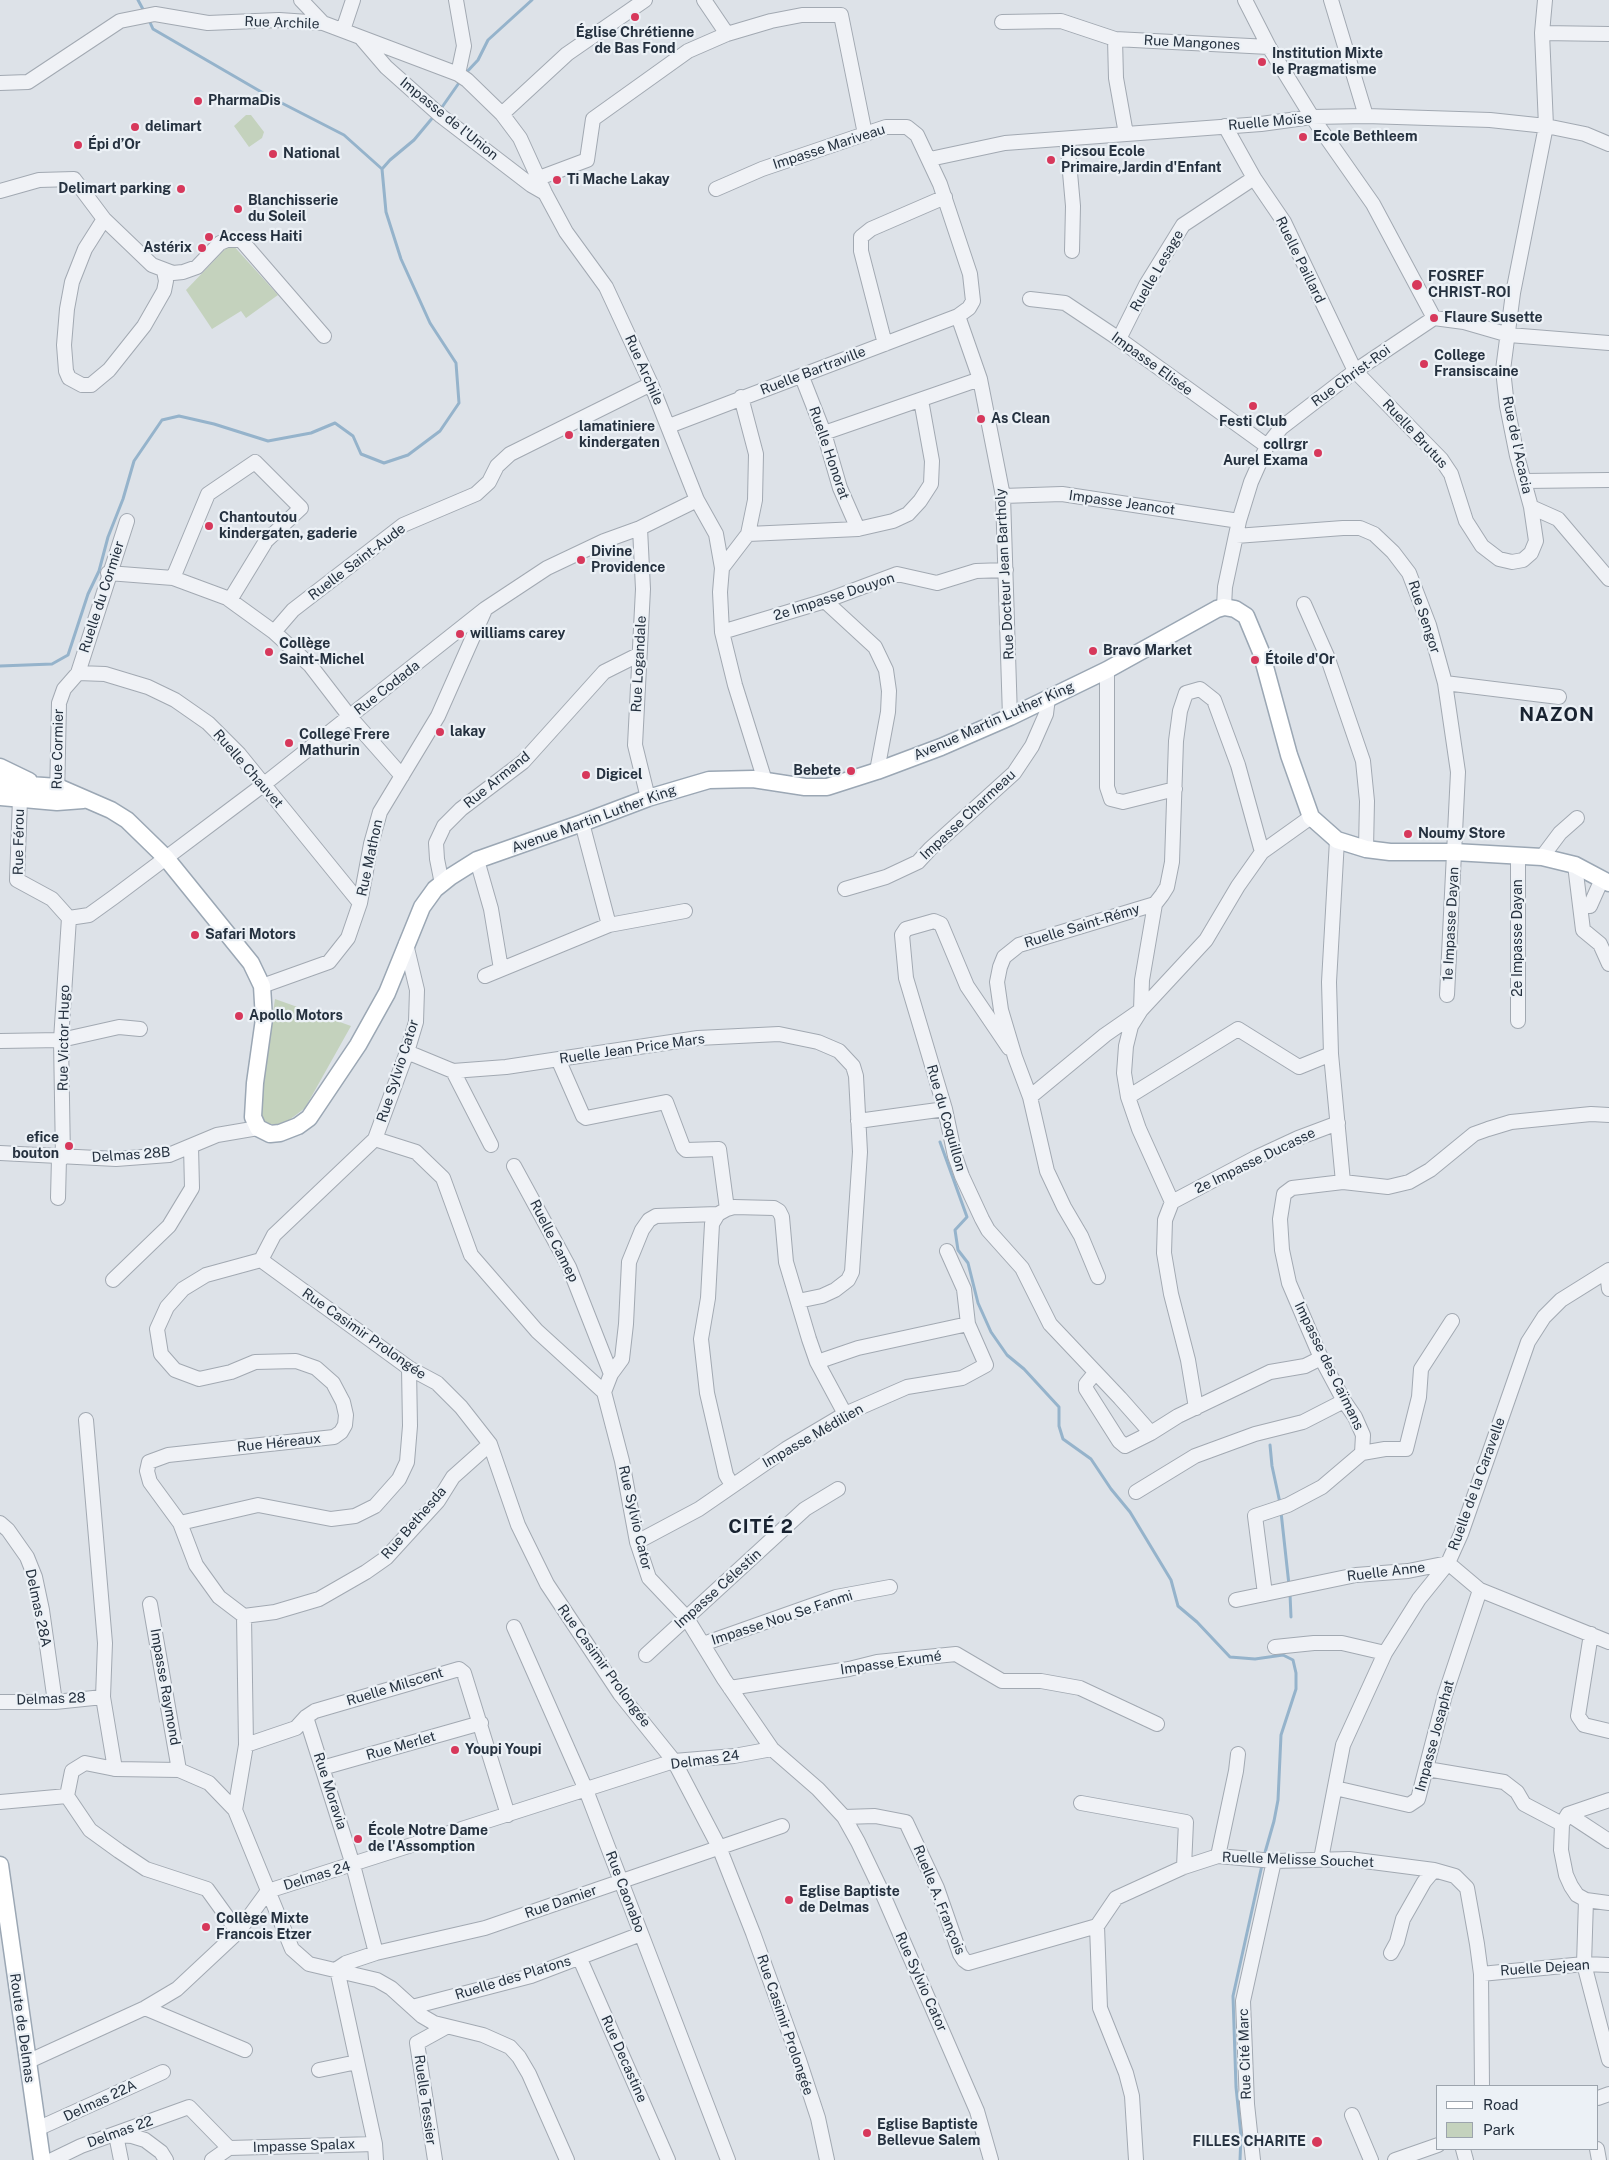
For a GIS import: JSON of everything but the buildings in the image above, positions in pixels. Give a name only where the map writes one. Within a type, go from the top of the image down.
[{"type":"main road","name":"Avenue Martin Luther King","points":[[258,1128],[270,1134],[280,1133],[298,1126],[309,1118],[358,1045],[387,993],[422,907],[442,884],[477,860],[648,798],[709,780],[765,780],[805,787],[827,787],[877,771],[941,747],[1010,717],[1107,670],[1217,609],[1224,607]]},
{"type":"main road","points":[[1224,607],[1235,609],[1246,616],[1261,652],[1289,755],[1311,817],[1337,840],[1366,849],[1390,852],[1454,852],[1542,857],[1576,865],[1606,881]]},
{"type":"main road","points":[[0,767],[50,790]]},
{"type":"main road","points":[[0,783],[50,790],[85,799],[111,810],[128,820],[166,858],[251,963],[262,986],[264,1020],[254,1083],[253,1117],[258,1128]]},
{"type":"main road","points":[[8,801],[50,790]]},
{"type":"main road","name":"Route de Delmas","points":[[0,1865],[2,1905],[42,2160]]},
{"type":"street","points":[[301,0],[323,23]]},
{"type":"street","points":[[343,30],[353,0]]},
{"type":"street","points":[[456,0],[464,46],[462,76]]},
{"type":"street","points":[[502,114],[567,54],[645,0]]},
{"type":"street","points":[[704,0],[727,34]]},
{"type":"street","points":[[1246,0],[1269,47],[1312,118],[1373,204],[1434,318],[1464,322],[1508,335],[1609,343]]},
{"type":"street","points":[[1331,0],[1366,116]]},
{"type":"street","name":"Rue de l'Acacia","points":[[1545,0],[1542,33],[1546,126],[1513,294],[1503,370],[1517,456],[1531,507],[1558,519],[1609,579]]},
{"type":"street","name":"Rue Archile","points":[[0,83],[28,82],[120,21],[155,14],[208,23],[279,20],[323,23],[462,76],[502,114],[520,138],[545,193],[566,232],[606,287],[669,426],[697,500],[716,534],[722,568],[720,592],[722,632],[735,685],[765,780]]},
{"type":"street","points":[[539,178],[587,160],[593,119],[688,51],[727,34],[771,21],[802,15],[841,16],[865,134]]},
{"type":"street","name":"Rue Mangones","points":[[1002,22],[1061,22],[1115,39],[1269,47]]},
{"type":"street","points":[[1542,33],[1609,34]]},
{"type":"street","name":"Impasse de l'Union","points":[[360,36],[386,67],[437,112],[531,185],[545,193]]},
{"type":"street","points":[[1115,39],[1116,78],[1126,134]]},
{"type":"street","name":"Ruelle Moïse","points":[[930,159],[1005,143],[1262,124],[1312,118],[1366,116],[1490,120],[1546,126],[1585,134],[1609,144]]},
{"type":"street","name":"Ruelle Paillard","points":[[1225,126],[1254,178],[1284,222],[1355,371]]},
{"type":"street","name":"Impasse Mariveau","points":[[716,189],[762,169],[886,128],[906,127],[917,136],[930,159]]},
{"type":"street","points":[[1067,139],[1073,206],[1072,251]]},
{"type":"street","points":[[930,159],[945,197],[970,274],[973,301],[969,308],[958,316]]},
{"type":"street","name":"Ruelle Lesage","points":[[1119,339],[1146,285],[1183,226],[1254,178]]},
{"type":"street","points":[[0,190],[39,180],[74,179],[104,219],[152,266],[173,273],[196,267],[220,243],[233,239],[241,240],[324,336]]},
{"type":"street","points":[[885,344],[860,251],[861,237],[871,229],[945,197]]},
{"type":"street","points":[[104,219],[85,249],[72,282],[67,309],[64,345],[66,371],[69,378],[82,385],[91,385],[109,370],[144,326],[164,292],[164,271]]},
{"type":"street","name":"Impasse Elisée","points":[[1030,299],[1065,303],[1119,339],[1267,446]]},
{"type":"street","name":"Ruelle Bartraville","points":[[669,426],[741,397],[802,377],[958,316]]},
{"type":"street","name":"Rue Docteur Jean Bartholy","points":[[958,316],[980,379],[1003,496],[1010,717]]},
{"type":"street","name":"Rue Christ-Roi","points":[[1224,607],[1225,586],[1239,521],[1251,482],[1267,446],[1281,428],[1355,371],[1434,318]]},
{"type":"street","name":"Ruelle Brutus","points":[[1355,371],[1441,459],[1451,474],[1466,521],[1482,546],[1499,559],[1512,562],[1523,560],[1531,553],[1536,541],[1531,507]]},
{"type":"street","name":"Ruelle Honorat","points":[[802,377],[824,433],[840,488],[858,529]]},
{"type":"street","points":[[824,433],[980,379]]},
{"type":"street","name":"Ruelle Saint-Aude","points":[[274,632],[293,610],[403,525],[476,494],[489,482],[497,466],[510,454],[651,384]]},
{"type":"street","points":[[722,568],[748,534],[755,500],[756,454],[741,397]]},
{"type":"street","points":[[748,534],[858,529],[893,521],[908,514],[920,501],[931,484],[932,461],[920,400]]},
{"type":"street","points":[[173,578],[208,494],[256,462],[301,508],[266,541],[230,600]]},
{"type":"street","points":[[1524,481],[1609,480]]},
{"type":"street","name":"Impasse Jeancot","points":[[1003,496],[1062,494],[1239,521]]},
{"type":"street","name":"Rue Codada","points":[[69,918],[89,915],[166,858],[350,717],[485,609],[547,568],[604,541],[640,528],[697,500]]},
{"type":"street","name":"Ruelle du Cormier","points":[[78,673],[108,573],[127,521]]},
{"type":"street","name":"Rue Logandale","points":[[640,528],[643,589],[638,655],[636,745],[648,798]]},
{"type":"street","name":"Rue Sengor","points":[[1236,536],[1360,528],[1374,534],[1393,552],[1409,573],[1429,625],[1445,683],[1458,772],[1454,852]]},
{"type":"street","name":"2e Impasse Douyon","points":[[722,632],[825,601],[897,574],[937,583],[976,570],[1006,570]]},
{"type":"street","points":[[108,573],[173,578],[230,600],[274,632],[310,665],[350,717],[402,776]]},
{"type":"street","points":[[825,601],[875,647],[886,670],[889,691],[888,712],[877,771]]},
{"type":"street","points":[[1304,604],[1327,656],[1363,760],[1367,801],[1366,849]]},
{"type":"street","name":"Rue Mathon","points":[[262,986],[329,962],[348,938],[360,903],[371,844],[380,812],[438,716],[485,609]]},
{"type":"street","name":"Rue Armand","points":[[442,884],[436,860],[436,843],[444,826],[462,808],[523,762],[604,672],[638,655]]},
{"type":"street","points":[[1107,670],[1107,787],[1111,799],[1123,802],[1174,790]]},
{"type":"street","name":"Ruelle Chauvet","points":[[78,673],[106,674],[148,687],[176,700],[208,723],[239,754],[262,785],[360,903]]},
{"type":"street","name":"Rue Cormier","points":[[50,790],[59,703],[64,689],[78,673]]},
{"type":"street","points":[[1445,683],[1559,697]]},
{"type":"street","name":"Ruelle Saint-Rémy","points":[[1098,1277],[1081,1236],[1064,1208],[1048,1170],[1030,1097],[1001,1010],[997,982],[1004,957],[1015,948],[1027,942],[1154,904],[1167,887],[1172,862],[1174,790],[1180,711],[1186,693],[1200,689],[1214,700],[1238,765],[1262,852]]},
{"type":"street","name":"Impasse Charmeau","points":[[845,889],[886,877],[918,862],[1014,774],[1032,746],[1046,714],[1048,698]]},
{"type":"street","name":"Rue Férou","points":[[8,801],[17,880],[52,899],[69,918]]},
{"type":"street","points":[[1030,1097],[1098,1040],[1140,1010],[1206,940],[1234,893],[1262,852],[1311,817]]},
{"type":"street","points":[[1542,857],[1560,833],[1577,818]]},
{"type":"street","points":[[582,823],[609,925]]},
{"type":"street","points":[[1337,840],[1329,982],[1331,1054],[1343,1182]]},
{"type":"street","name":"1e Impasse Dayan","points":[[1447,996],[1454,852]]},
{"type":"street","name":"2e Impasse Dayan","points":[[1518,855],[1518,1021]]},
{"type":"street","points":[[477,860],[491,909],[501,969]]},
{"type":"street","points":[[1576,865],[1583,930],[1600,944],[1609,964]]},
{"type":"street","points":[[1590,906],[1606,881]]},
{"type":"street","points":[[1154,904],[1142,980],[1140,1010],[1131,1026],[1126,1046],[1124,1074],[1128,1097],[1139,1129],[1172,1202],[1165,1220],[1164,1253],[1171,1294],[1188,1360],[1196,1408]]},
{"type":"street","points":[[485,976],[609,925],[686,911]]},
{"type":"street","name":"Rue Victor Hugo","points":[[58,1198],[61,1158],[62,1040],[69,918]]},
{"type":"street","name":"Rue du Coquillon","points":[[1015,1056],[967,986],[941,924],[934,921],[911,926],[906,929],[902,935],[906,978],[945,1109],[962,1176],[988,1230],[1022,1268],[1050,1324],[1151,1433]]},
{"type":"street","name":"Rue Sylvio Cator","points":[[406,944],[417,990],[416,1022],[375,1139],[416,1152],[443,1178],[471,1255],[537,1331],[604,1392],[622,1461],[637,1542],[649,1578],[686,1617],[730,1688],[772,1750],[818,1788],[844,1817],[881,1890],[977,2111],[991,2160]]},
{"type":"street","points":[[0,1041],[62,1040],[119,1027],[140,1029]]},
{"type":"street","points":[[1128,1097],[1238,1029],[1300,1067],[1331,1054]]},
{"type":"street","name":"Ruelle Jean Price Mars","points":[[407,1052],[453,1071],[506,1067],[698,1038],[779,1034],[825,1045],[839,1051],[853,1066],[856,1076],[858,1121]]},
{"type":"street","points":[[558,1059],[583,1116],[586,1118],[666,1102],[683,1147],[686,1150],[719,1149],[722,1212],[712,1224],[708,1298],[701,1340],[707,1393],[726,1475],[732,1485]]},
{"type":"street","points":[[453,1071],[491,1145]]},
{"type":"street","points":[[798,1301],[822,1296],[835,1290],[848,1280],[852,1272],[860,1152],[858,1121],[945,1109]]},
{"type":"street","name":"Impasse des Caïmans","points":[[1362,1453],[1363,1435],[1355,1417],[1344,1401],[1321,1358],[1289,1283],[1282,1250],[1281,1202],[1284,1194],[1292,1188],[1343,1182],[1388,1187],[1409,1182],[1430,1170],[1474,1134],[1511,1122],[1591,1114],[1609,1115]]},
{"type":"street","name":"2e Impasse Ducasse","points":[[1172,1202],[1258,1157],[1298,1138],[1338,1123]]},
{"type":"street","name":"Delmas 28B","points":[[0,1153],[61,1158],[116,1159],[169,1155],[217,1135],[258,1128]]},
{"type":"street","points":[[261,1260],[274,1235],[375,1139]]},
{"type":"street","points":[[113,1280],[170,1226],[192,1188],[191,1146]]},
{"type":"street","name":"Ruelle Camep","points":[[514,1166],[569,1267],[610,1374]]},
{"type":"street","points":[[604,1392],[610,1374],[622,1359],[629,1262],[642,1230],[649,1220],[656,1216],[722,1212],[734,1207],[774,1208],[780,1211],[782,1217],[786,1262],[817,1362],[845,1414]]},
{"type":"street","points":[[817,1362],[858,1348],[968,1324],[964,1289],[947,1251]]},
{"type":"street","name":"Rue Casimir Prolongée","points":[[261,1260],[409,1368],[437,1383],[461,1407],[490,1444],[518,1525],[547,1584],[620,1694],[674,1761],[719,1847],[754,1933],[799,2060],[818,2118],[828,2160]]},
{"type":"street","name":"Rue Héreaux","points":[[244,1616],[219,1596],[196,1565],[180,1523],[150,1482],[147,1471],[149,1462],[168,1455],[334,1437],[344,1425],[346,1415],[343,1402],[333,1383],[316,1368],[296,1361],[255,1362],[231,1372],[199,1379],[175,1370],[161,1354],[157,1329],[166,1307],[183,1289],[206,1275],[261,1260]]},
{"type":"street","points":[[1608,1271],[1609,1289]]},
{"type":"street","name":"Ruelle de la Caravelle","points":[[1322,1859],[1343,1745],[1385,1653],[1420,1599],[1448,1563],[1461,1534],[1528,1342],[1544,1317],[1561,1300],[1608,1271]]},
{"type":"street","points":[[1265,1594],[1255,1516],[1288,1505],[1322,1487],[1362,1453],[1384,1449],[1406,1449],[1419,1397],[1422,1368],[1452,1321]]},
{"type":"street","name":"Impasse Médilien","points":[[637,1542],[699,1509],[786,1449],[845,1414],[907,1387],[962,1378],[986,1365],[968,1324]]},
{"type":"street","points":[[1094,1373],[1086,1384],[1086,1389],[1121,1443],[1128,1446],[1178,1416],[1270,1372],[1305,1366],[1321,1358]]},
{"type":"street","points":[[180,1523],[258,1505],[331,1519],[355,1516],[375,1506],[399,1479],[407,1462],[410,1426],[409,1368]]},
{"type":"street","points":[[1136,1492],[1195,1456],[1255,1434],[1303,1422],[1344,1401]]},
{"type":"street","points":[[86,1420],[105,1643],[103,1697],[115,1769]]},
{"type":"street","name":"Rue Bethesda","points":[[244,1616],[275,1612],[319,1599],[366,1572],[386,1558],[438,1501],[453,1477],[490,1444]]},
{"type":"street","name":"Impasse Célestin","points":[[646,1655],[805,1509],[838,1488]]},
{"type":"street","name":"Delmas 28A","points":[[0,1523],[8,1530],[27,1557],[35,1577],[42,1610],[55,1702]]},
{"type":"street","points":[[1448,1563],[1480,1590],[1609,1642]]},
{"type":"street","name":"Ruelle Anne","points":[[1236,1600],[1356,1575],[1408,1572],[1448,1563]]},
{"type":"street","name":"Impasse Nou Se Fanmi","points":[[703,1644],[836,1597],[890,1586]]},
{"type":"street","name":"Impasse Josaphat","points":[[1334,1788],[1409,1805],[1418,1799],[1445,1695],[1480,1590]]},
{"type":"street","name":"Impasse Raymond","points":[[150,1604],[179,1770]]},
{"type":"street","points":[[235,1810],[246,1745],[244,1616]]},
{"type":"street","name":"Rue Caonabo","points":[[514,1627],[586,1790],[728,2160]]},
{"type":"street","points":[[1590,1634],[1578,1716],[1580,1721],[1591,1728],[1609,1731]]},
{"type":"street","points":[[1275,1648],[1314,1643],[1342,1643],[1385,1653]]},
{"type":"street","name":"Impasse Exumé","points":[[730,1688],[849,1669],[877,1662],[956,1654],[1002,1680],[1041,1681],[1080,1688],[1157,1724]]},
{"type":"street","name":"Ruelle Milscent","points":[[246,1745],[296,1728],[306,1717],[315,1711],[459,1669],[464,1673],[481,1723],[508,1815]]},
{"type":"street","name":"Delmas 28","points":[[0,1702],[55,1702],[103,1697]]},
{"type":"street","name":"Rue Moravia","points":[[306,1717],[353,1865],[376,1953]]},
{"type":"street","name":"Rue Merlet","points":[[322,1768],[481,1723]]},
{"type":"street","name":"Delmas 24","points":[[26,2062],[145,2008],[177,1989],[238,1932],[268,1891],[674,1761],[734,1756],[772,1750]]},
{"type":"street","points":[[1218,1856],[1238,1754]]},
{"type":"street","points":[[238,1932],[206,1889],[146,1869],[90,1830],[67,1796],[72,1771],[85,1763],[115,1769],[179,1770],[209,1784],[235,1810],[285,1934],[300,1958],[319,1968],[337,1969],[377,1980],[391,1988],[422,2016],[446,2027],[497,2040],[510,2047],[519,2057],[529,2074],[567,2160]]},
{"type":"street","points":[[1427,1769],[1504,1782],[1517,1792],[1524,1804],[1565,1819],[1609,1840]]},
{"type":"street","points":[[0,1802],[67,1796]]},
{"type":"street","points":[[1565,1819],[1609,1800]]},
{"type":"street","points":[[1082,1803],[1186,1822],[1184,1867]]},
{"type":"street","name":"Ruelle A. François","points":[[844,1817],[875,1816],[906,1822],[937,1888],[964,1960],[968,1963],[1097,1926]]},
{"type":"street","points":[[1565,1819],[1561,1850],[1566,1875],[1577,1894],[1586,1900],[1609,1903]]},
{"type":"street","name":"Rue Damier","points":[[337,1969],[346,1963],[376,1953],[485,1928],[782,1826]]},
{"type":"street","name":"Ruelle Melisse Souchet","points":[[1097,1926],[1116,1898],[1184,1867],[1218,1856],[1268,1860],[1349,1858],[1434,1870],[1455,1876],[1466,1888],[1481,1974],[1482,2085]]},
{"type":"street","name":"Rue Cité Marc","points":[[1253,2160],[1247,2104],[1243,2001],[1268,1860]]},
{"type":"street","points":[[1391,1952],[1397,1942],[1403,1919],[1424,1882],[1434,1870]]},
{"type":"street","points":[[1586,1900],[1584,1964],[1609,2060]]},
{"type":"street","points":[[1097,1926],[1100,2008],[1126,2074],[1132,2096],[1136,2160]]},
{"type":"street","name":"Ruelle des Platons","points":[[412,2008],[531,1976],[641,1934]]},
{"type":"street","name":"Rue Decastine","points":[[580,1958],[668,2160]]},
{"type":"street","name":"Ruelle Dejean","points":[[1481,1974],[1584,1964],[1609,1965]]},
{"type":"street","points":[[337,1969],[375,2144],[376,2160]]},
{"type":"street","points":[[145,2008],[245,2050]]},
{"type":"street","name":"Ruelle Tessier","points":[[434,2160],[418,2043],[446,2027]]},
{"type":"street","points":[[319,2070],[357,2062]]},
{"type":"street","name":"Delmas 22A","points":[[37,2129],[162,2072]]},
{"type":"street","name":"Delmas 22","points":[[52,2160],[81,2146],[189,2107],[228,2148]]},
{"type":"street","points":[[1352,2115],[1371,2160]]},
{"type":"street","points":[[121,2160],[116,2134],[144,2140],[161,2152],[166,2160]]},
{"type":"street","name":"Impasse Spalax","points":[[228,2148],[375,2144]]},
{"type":"street","points":[[1399,2159],[1436,2146]]},
{"type":"street","points":[[212,2160],[228,2148]]},
{"type":"green space","points":[[246,115],[251,115],[264,132],[262,138],[249,147],[234,126]]},
{"type":"green space","points":[[231,243],[278,295],[246,318],[241,311],[212,329],[186,290]]},
{"type":"green space","points":[[275,999],[351,1026],[305,1108],[284,1124],[263,1124],[258,1114]]},
{"type":"waterway","points":[[138,0],[145,13]]},
{"type":"waterway","points":[[464,75],[478,60],[488,40],[532,0]]},
{"type":"waterway","points":[[148,18],[153,29],[270,97],[344,135],[382,169]]},
{"type":"waterway","points":[[440,110],[461,80]]},
{"type":"waterway","points":[[0,666],[52,664],[68,655],[88,594],[99,571],[108,537],[123,499],[134,461],[162,420],[179,416],[214,424],[268,441],[311,433],[335,423],[353,436],[361,454],[384,463],[408,455],[440,431],[459,403],[456,363],[430,323],[401,259],[386,212],[382,169],[414,140],[434,116]]},
{"type":"waterway","points":[[940,1142],[967,1217],[955,1230],[958,1250],[968,1263],[978,1303],[991,1332],[1007,1355],[1024,1369],[1059,1407],[1059,1426],[1063,1439],[1091,1459],[1111,1489],[1130,1512],[1171,1580],[1178,1606],[1197,1622],[1230,1657],[1255,1659],[1283,1655],[1293,1660],[1296,1673],[1296,1689],[1281,1735],[1278,1800],[1264,1856]]},
{"type":"waterway","points":[[1270,1445],[1272,1466],[1280,1503]]},
{"type":"waterway","points":[[1281,1512],[1289,1585]]},
{"type":"waterway","points":[[1290,1594],[1291,1617]]},
{"type":"waterway","points":[[1240,2160],[1241,2135],[1236,2087],[1233,1996],[1262,1865]]},
{"type":"place","name":"Église Chrétienne de Bas Fond","points":[[635,17]]},
{"type":"place","name":"Institution Mixte le Pragmatisme","points":[[1262,62]]},
{"type":"place","name":"PharmaDis","points":[[198,101]]},
{"type":"place","name":"delimart","points":[[135,127]]},
{"type":"place","name":"Ecole Bethleem","points":[[1303,137]]},
{"type":"place","name":"Épi d’Or","points":[[78,145]]},
{"type":"place","name":"National","points":[[273,154]]},
{"type":"place","name":"Picsou Ecole Primaire,Jardin d'Enfant","points":[[1051,160]]},
{"type":"place","name":"Ti Mache Lakay","points":[[557,180]]},
{"type":"place","name":"Delimart parking","points":[[181,189]]},
{"type":"place","name":"Blanchisserie du Soleil","points":[[238,209]]},
{"type":"place","name":"Access Haiti","points":[[209,237]]},
{"type":"place","name":"Astérix","points":[[202,248]]},
{"type":"place","name":"FOSREF CHRIST-ROI","points":[[1417,285]]},
{"type":"place","name":"Flaure Susette","points":[[1434,318]]},
{"type":"place","name":"College Fransiscaine","points":[[1424,364]]},
{"type":"place","name":"Festi Club","points":[[1253,406]]},
{"type":"place","name":"As Clean","points":[[981,419]]},
{"type":"place","name":"lamatiniere kindergaten","points":[[569,435]]},
{"type":"place","name":"collrgr Aurel Exama","points":[[1318,453]]},
{"type":"place","name":"Chantoutou kindergaten, gaderie","points":[[209,526]]},
{"type":"place","name":"Divine Providence","points":[[581,560]]},
{"type":"place","name":"williams carey","points":[[460,634]]},
{"type":"place","name":"Bravo Market","points":[[1093,651]]},
{"type":"place","name":"Collège Saint-Michel","points":[[269,652]]},
{"type":"place","name":"Étoile d'Or","points":[[1255,660]]},
{"type":"place","name":"lakay","points":[[440,732]]},
{"type":"place","name":"College Frere Mathurin","points":[[289,743]]},
{"type":"place","name":"Bebete","points":[[851,771]]},
{"type":"place","name":"Digicel","points":[[586,775]]},
{"type":"place","name":"Noumy Store","points":[[1408,834]]},
{"type":"place","name":"Safari Motors","points":[[195,935]]},
{"type":"place","name":"Apollo Motors","points":[[239,1016]]},
{"type":"place","name":"efice bouton","points":[[69,1146]]},
{"type":"place","name":"Youpi Youpi","points":[[455,1750]]},
{"type":"place","name":"École Notre Dame de l'Assomption","points":[[358,1839]]},
{"type":"place","name":"Eglise Baptiste de Delmas","points":[[789,1900]]},
{"type":"place","name":"Collège Mixte Francois Etzer","points":[[206,1927]]},
{"type":"place","name":"Eglise Baptiste Bellevue Salem","points":[[867,2133]]},
{"type":"place","name":"FILLES CHARITE","points":[[1317,2142]]},
{"type":"district","name":"NAZON","points":[[1557,715]]},
{"type":"district","name":"CITÉ 2","points":[[761,1527]]}]
